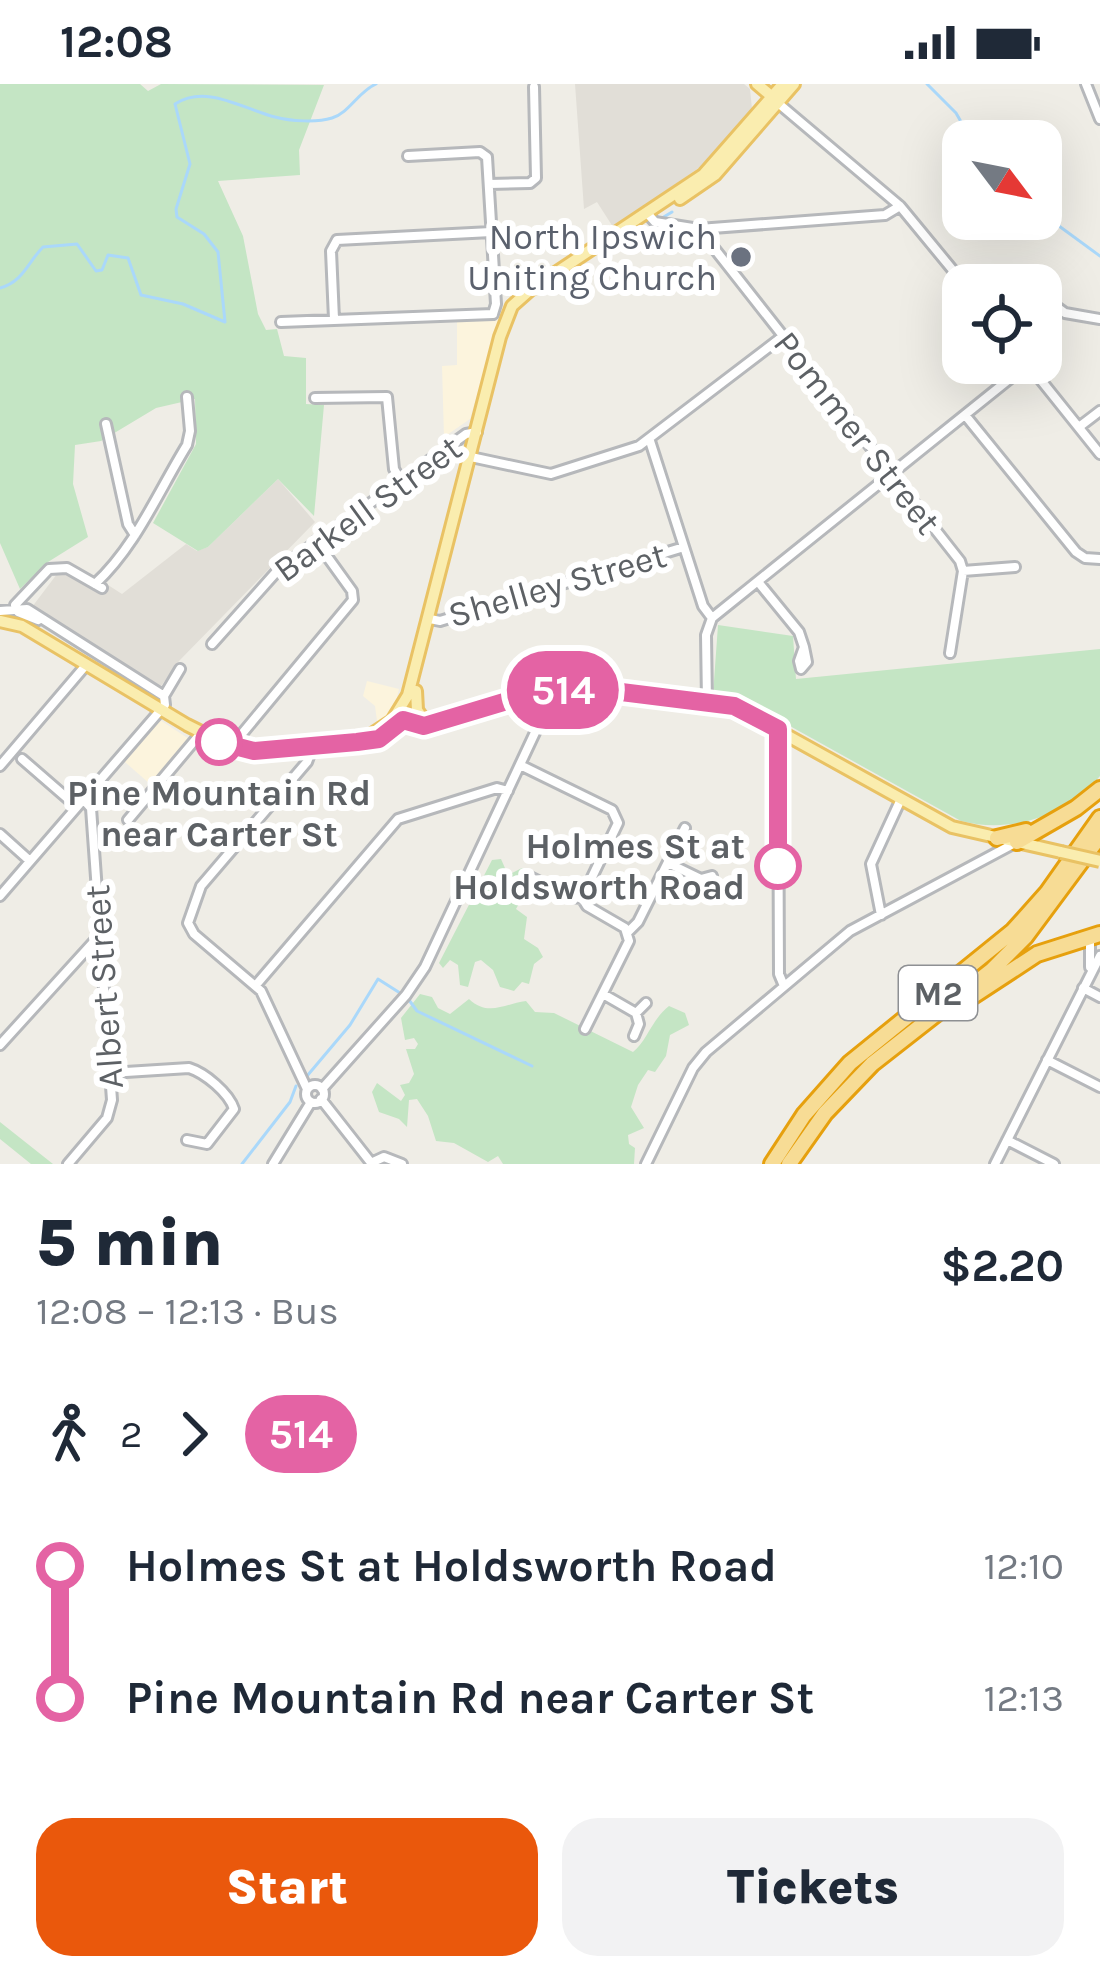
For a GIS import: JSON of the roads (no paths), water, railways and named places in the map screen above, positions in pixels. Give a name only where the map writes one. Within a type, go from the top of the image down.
[{"type":"highway","points":[[1017,842],[1100,789]]},
{"type":"highway","name":"M2","points":[[772,1164],[804,1115],[850,1063],[1013,932],[1100,818]]},
{"type":"highway","points":[[997,846],[1037,830]]},
{"type":"highway","name":"M2","points":[[789,1164],[835,1101],[900,1040],[1011,952],[1052,905],[1100,836]]},
{"type":"highway","points":[[900,1040],[910,1039],[1037,954],[1093,942]]},
{"type":"main road","points":[[757,84],[775,100]]},
{"type":"main road","points":[[775,100],[783,84]]},
{"type":"main road","points":[[402,715],[477,433],[500,318],[715,175],[775,100],[794,84]]},
{"type":"main road","points":[[0,621],[24,613],[86,665],[163,701],[171,716],[231,747],[261,751],[360,742],[402,715],[416,692]]},
{"type":"main road","points":[[423,648],[417,712],[430,721]]},
{"type":"main road","points":[[402,715],[430,721],[550,690],[610,689],[742,709],[952,827],[997,846],[1017,842],[1100,860]]},
{"type":"street","points":[[1086,84],[1100,119]]},
{"type":"street","points":[[489,184],[536,180],[534,87]]},
{"type":"street","points":[[775,100],[899,206],[947,264]]},
{"type":"street","points":[[408,156],[486,154],[500,318]]},
{"type":"street","points":[[649,216],[700,229],[885,215],[899,206]]},
{"type":"street","name":"Pommer Street","points":[[700,229],[960,561],[963,571],[950,653]]},
{"type":"street","points":[[334,319],[334,242],[491,232]]},
{"type":"street","points":[[280,322],[500,318],[514,307]]},
{"type":"street","points":[[1062,311],[1100,319]]},
{"type":"street","points":[[471,457],[551,474],[650,441],[782,337]]},
{"type":"street","points":[[707,702],[706,634],[712,618],[1003,384]]},
{"type":"street","points":[[1044,384],[1100,454]]},
{"type":"street","points":[[24,613],[25,594],[56,566],[99,586],[135,536],[187,445],[187,397]]},
{"type":"street","points":[[315,398],[387,397],[394,469],[400,479]]},
{"type":"street","points":[[1079,427],[1100,411]]},
{"type":"street","points":[[965,415],[1085,558],[1100,560]]},
{"type":"street","points":[[106,424],[128,524],[135,536]]},
{"type":"street","name":"Barkell Street","points":[[212,644],[272,575],[400,479],[466,434],[477,433]]},
{"type":"street","points":[[650,441],[704,609],[712,618]]},
{"type":"street","points":[[231,747],[353,598],[316,541]]},
{"type":"street","name":"Shelley Street","points":[[430,619],[440,621],[684,547]]},
{"type":"street","points":[[963,571],[1015,567]]},
{"type":"street","points":[[759,583],[799,632],[804,647]]},
{"type":"street","points":[[0,611],[24,613],[45,623],[163,701]]},
{"type":"street","points":[[0,766],[86,665]]},
{"type":"street","points":[[0,896],[163,701],[180,669]]},
{"type":"street","points":[[273,1164],[318,1097],[417,981],[549,704],[550,690]]},
{"type":"street","points":[[778,729],[779,974],[784,986]]},
{"type":"street","points":[[128,820],[201,733]]},
{"type":"street","points":[[313,746],[307,762],[200,886],[189,917],[194,934],[255,986],[307,1098],[318,1097]]},
{"type":"street","points":[[22,759],[79,802]]},
{"type":"street","points":[[520,765],[617,816],[618,823],[582,898]]},
{"type":"street","points":[[255,986],[398,819],[494,789],[508,791]]},
{"type":"street","points":[[880,915],[871,864],[901,799]]},
{"type":"street","name":"Albert Street","points":[[68,1164],[107,1118],[112,1100],[91,808],[79,802]]},
{"type":"street","points":[[628,932],[638,922],[685,828]]},
{"type":"street","points":[[0,834],[31,861]]},
{"type":"street","points":[[646,1164],[697,1062],[843,937],[997,846]]},
{"type":"street","points":[[668,863],[701,879],[712,876]]},
{"type":"street","points":[[530,877],[582,898]]},
{"type":"street","points":[[701,879],[703,892]]},
{"type":"street","points":[[582,898],[628,932]]},
{"type":"street","points":[[585,1029],[629,941],[628,932]]},
{"type":"street","points":[[0,1045],[7,1029],[100,935]]},
{"type":"street","points":[[995,1164],[1083,987],[1093,942]]},
{"type":"street","points":[[1083,987],[1100,997]]},
{"type":"street","points":[[603,994],[636,1013],[639,1024],[634,1036]]},
{"type":"street","points":[[636,1013],[646,1003]]},
{"type":"street","points":[[1047,1060],[1100,1088]]},
{"type":"street","points":[[110,1073],[189,1068],[200,1073],[234,1109],[210,1143],[188,1140]]},
{"type":"street","points":[[318,1097],[371,1164],[384,1157],[402,1164]]},
{"type":"street","points":[[1007,1140],[1054,1164]]},
{"type":"waterway","points":[[0,288],[20,276],[43,247],[77,244],[96,271],[102,270],[108,255],[128,258],[141,295],[183,304],[225,322],[218,252],[204,234],[177,217],[190,164],[175,104],[211,97],[281,118],[318,121],[338,115],[376,84]]},
{"type":"waterway","points":[[927,84],[960,120]]},
{"type":"waterway","points":[[662,218],[672,212]]},
{"type":"waterway","points":[[634,236],[647,228]]},
{"type":"waterway","points":[[1062,228],[1100,256]]},
{"type":"waterway","points":[[307,1076],[350,1025],[378,979],[400,993]]},
{"type":"waterway","points":[[409,1000],[417,1011],[532,1066]]},
{"type":"waterway","points":[[242,1164],[290,1102],[296,1086]]},
{"type":"place","name":"North Ipswich Uniting Church","points":[[741,257]]},
{"type":"place","name":"Pine Mountain Rd near Carter St","points":[[219,742]]},
{"type":"place","name":"Holmes St at Holdsworth Road","points":[[778,866]]}]
